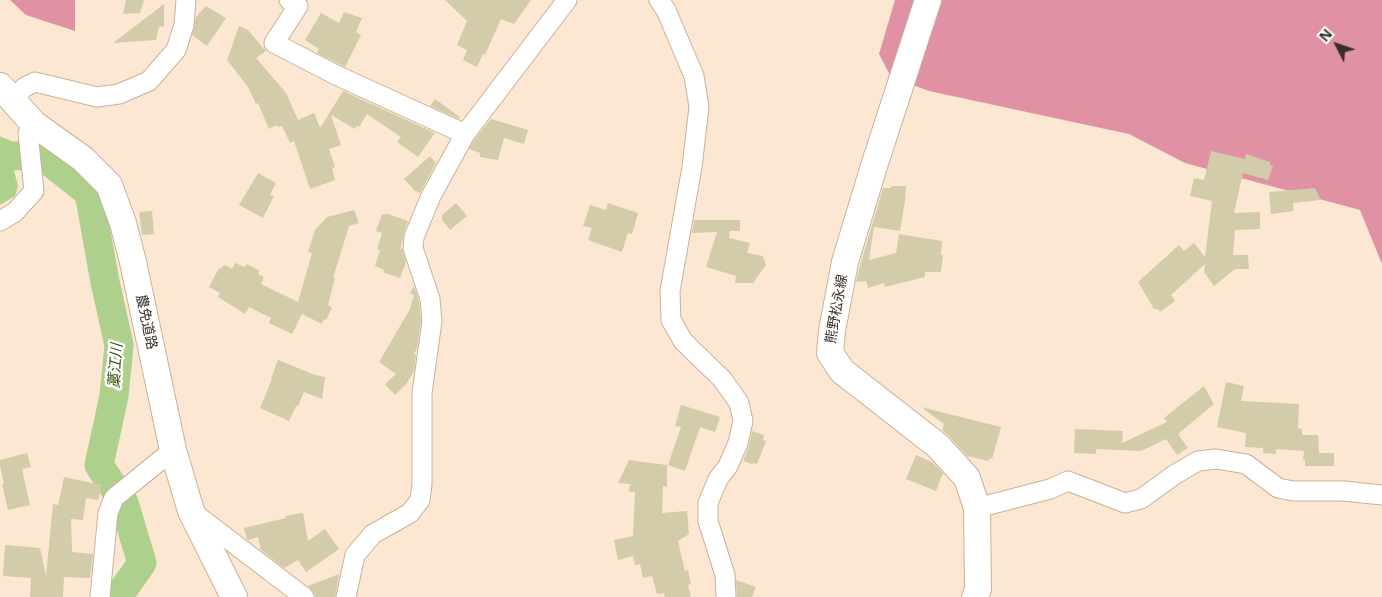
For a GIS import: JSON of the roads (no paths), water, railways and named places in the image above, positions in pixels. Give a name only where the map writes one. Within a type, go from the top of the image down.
[{"type":"main road","name":"熊野松永線","points":[[928,0],[845,262],[832,331],[830,353],[842,371],[938,446],[967,478],[977,508],[978,589],[975,597]]},
{"type":"main road","name":"農免道路","points":[[5,92],[31,143],[83,159],[109,185],[123,223],[133,262],[173,450],[191,511],[234,597]]},
{"type":"street","points":[[5,92],[25,87],[35,82],[97,97],[119,94],[149,81],[176,50],[184,25],[186,0]]},
{"type":"street","points":[[289,0],[298,6],[274,43],[336,75],[465,134]]},
{"type":"street","points":[[346,597],[355,555],[374,534],[410,513],[420,500],[422,484],[422,393],[432,321],[430,298],[413,248],[414,237],[431,196],[465,134],[567,0]]},
{"type":"street","points":[[659,0],[666,10],[694,76],[699,107],[692,167],[670,291],[671,320],[683,341],[723,380],[739,403],[743,421],[738,443],[728,466],[718,479],[708,502],[708,521],[725,575],[726,597]]},
{"type":"street","points":[[0,221],[15,212],[34,191],[31,143]]},
{"type":"street","points":[[100,597],[108,513],[118,495],[173,450]]},
{"type":"street","points":[[977,508],[1050,489],[1068,482],[1125,503],[1141,499],[1174,475],[1198,461],[1216,458],[1246,464],[1278,488],[1294,492],[1344,491],[1382,496]]},
{"type":"street","points":[[191,511],[304,597]]},
{"type":"waterway","name":"藁江川","points":[[0,152],[10,156],[41,155],[89,193],[105,282],[119,345],[114,396],[99,465],[124,503],[142,563],[118,597]]}]
